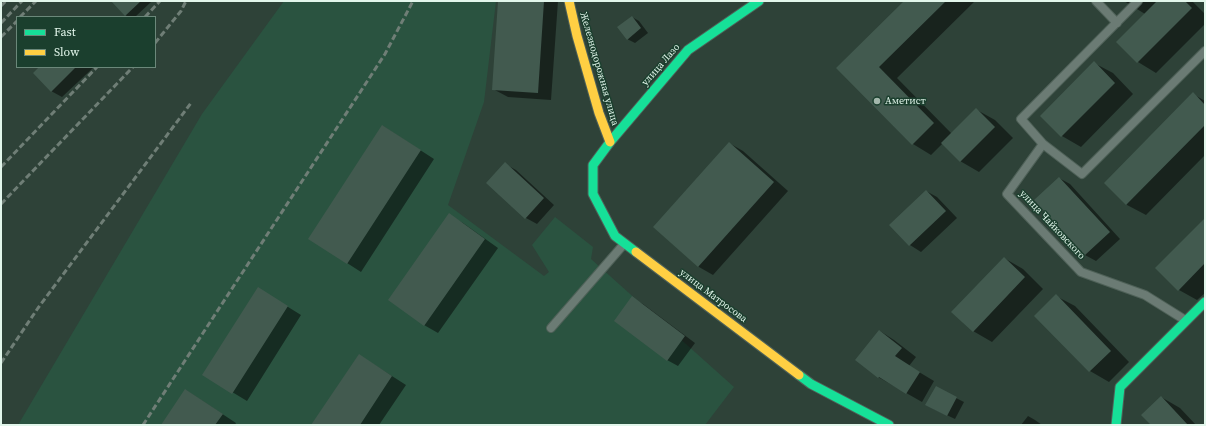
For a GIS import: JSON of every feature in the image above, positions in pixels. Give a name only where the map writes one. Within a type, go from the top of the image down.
[{"type":"street","name":"Железнодорожная улица","points":[[569,1],[577,36],[595,99],[610,142]]},
{"type":"street","name":"улица Лазо","points":[[610,142],[688,50],[759,1]]},
{"type":"street","name":"улица Матросова","points":[[610,142],[594,165],[593,194],[615,236],[811,384],[889,425]]},
{"type":"street","points":[[1116,425],[1120,387],[1205,302]]},
{"type":"lane","points":[[1096,1],[1117,23]]},
{"type":"lane","points":[[1138,1],[1021,119],[1043,144],[1082,174],[1205,51]]},
{"type":"lane","name":"улица Чайковского","points":[[1043,144],[1007,194],[1081,272],[1145,295],[1186,321]]},
{"type":"lane","points":[[551,328],[625,243]]},
{"type":"shaded area","points":[[284,1],[496,1],[484,102],[448,205],[544,276],[549,272],[532,245],[555,217],[593,247],[591,259],[734,387],[705,425],[18,425],[202,114]]},
{"type":"building","points":[[111,1],[141,1],[125,16]]},
{"type":"building","points":[[498,1],[544,1],[538,93],[492,90]]},
{"type":"building","points":[[904,1],[946,1],[879,67],[934,123],[912,145],[836,68]]},
{"type":"building","points":[[1157,1],[1185,1],[1192,8],[1137,63],[1116,42]]},
{"type":"building","points":[[632,16],[641,28],[627,40],[617,27]]},
{"type":"building","points":[[1094,61],[1115,83],[1061,137],[1040,116]]},
{"type":"building","points":[[38,68],[75,68],[51,92],[33,73]]},
{"type":"building","points":[[1193,92],[1205,105],[1205,125],[1126,205],[1104,183]]},
{"type":"building","points":[[976,108],[995,127],[960,162],[941,143]]},
{"type":"building","points":[[382,125],[421,150],[347,264],[308,239]]},
{"type":"building","points":[[729,142],[774,182],[698,267],[653,227]]},
{"type":"building","points":[[505,162],[544,198],[525,219],[486,183]]},
{"type":"building","points":[[1059,177],[1110,232],[1085,255],[1034,200]]},
{"type":"building","points":[[926,190],[946,211],[909,246],[889,225]]},
{"type":"building","points":[[449,213],[485,239],[424,326],[388,300]]},
{"type":"building","points":[[1205,218],[1205,263],[1178,291],[1155,268]]},
{"type":"building","points":[[1004,257],[1025,277],[973,332],[951,312]]},
{"type":"building","points":[[258,287],[288,306],[232,394],[202,375]]},
{"type":"building","points":[[1056,294],[1111,351],[1089,372],[1034,316]]},
{"type":"building","points":[[632,296],[685,336],[667,361],[614,321]]},
{"type":"building","points":[[879,330],[902,348],[895,356],[920,372],[906,394],[879,377],[878,378],[855,360]]},
{"type":"building","points":[[359,354],[392,376],[360,425],[311,425]]},
{"type":"building","points":[[936,386],[957,397],[947,416],[925,405]]},
{"type":"building","points":[[185,389],[223,414],[215,425],[161,425]]},
{"type":"building","points":[[1161,396],[1188,425],[1151,425],[1141,415]]},
{"type":"railway","points":[[1,6],[6,1]]},
{"type":"railway","points":[[1,23],[22,1]]},
{"type":"railway","points":[[21,16],[36,1]]},
{"type":"railway","points":[[146,16],[160,1]]},
{"type":"railway","points":[[156,42],[181,11],[186,1]]},
{"type":"railway","points":[[143,425],[385,54],[413,1]]},
{"type":"railway","points":[[1,37],[16,22]]},
{"type":"railway","points":[[1,167],[96,68]]},
{"type":"railway","points":[[1,204],[132,68]]},
{"type":"railway","points":[[1,363],[38,308],[191,103]]},
{"type":"traffic: fast","points":[[636,252],[615,236],[593,194],[593,165],[610,142],[688,50],[759,1]]},
{"type":"traffic: fast","points":[[1116,425],[1120,387],[1205,302]]},
{"type":"traffic: fast","points":[[799,375],[811,384],[889,425]]},
{"type":"traffic: slow","points":[[569,1],[577,36],[599,113],[610,142]]},
{"type":"traffic: slow","points":[[636,252],[799,375]]},
{"type":"place","name":"Аметист","points":[[877,101]]}]
